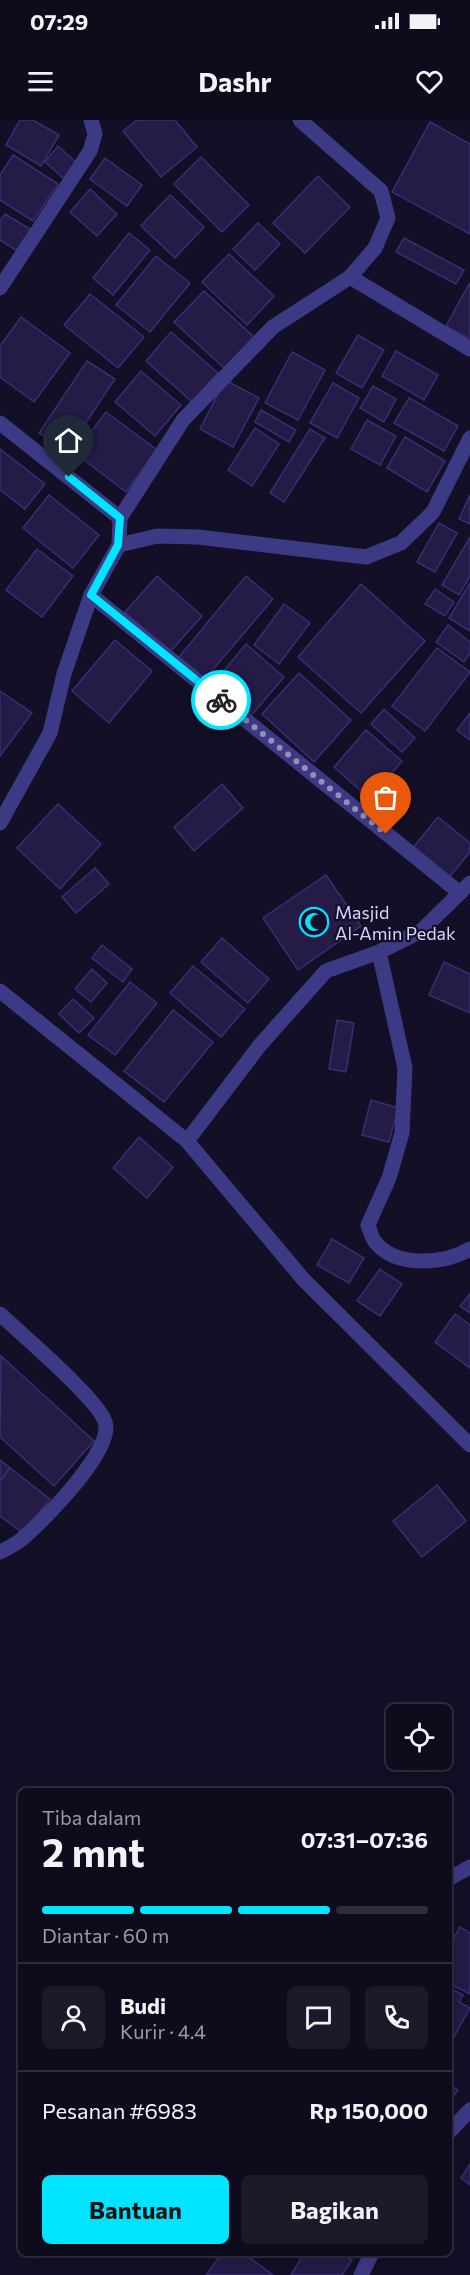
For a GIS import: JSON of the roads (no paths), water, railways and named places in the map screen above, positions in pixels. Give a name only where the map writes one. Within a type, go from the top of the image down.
[{"type":"street","points":[[0,288],[90,152],[95,134],[91,120]]},
{"type":"street","points":[[0,824],[51,734],[64,674],[91,595],[118,545],[120,518],[183,420],[273,327],[350,277],[375,248],[388,218],[381,191],[300,120]]},
{"type":"street","points":[[350,277],[470,349]]},
{"type":"street","points":[[0,423],[120,518]]},
{"type":"street","points":[[118,545],[157,536],[198,537],[366,558],[401,543],[433,512],[470,438]]},
{"type":"street","points":[[91,595],[465,888],[421,931],[379,952],[326,971],[260,1045],[187,1141]]},
{"type":"street","points":[[379,952],[405,1068],[402,1133],[389,1178],[368,1225],[375,1242],[387,1252],[416,1262],[454,1258],[470,1250]]},
{"type":"street","points":[[0,991],[187,1141],[303,1279],[470,1445]]},
{"type":"street","points":[[0,1314],[93,1402],[105,1420],[107,1429],[92,1463],[67,1494],[22,1540],[0,1552]]},
{"type":"street","points":[[452,1877],[470,1867]]},
{"type":"street","points":[[452,2129],[470,2110]]},
{"type":"street","points":[[362,2275],[371,2256]]},
{"type":"place","name":"Masjid Al-Amin Pedak","points":[[314,922]]}]
